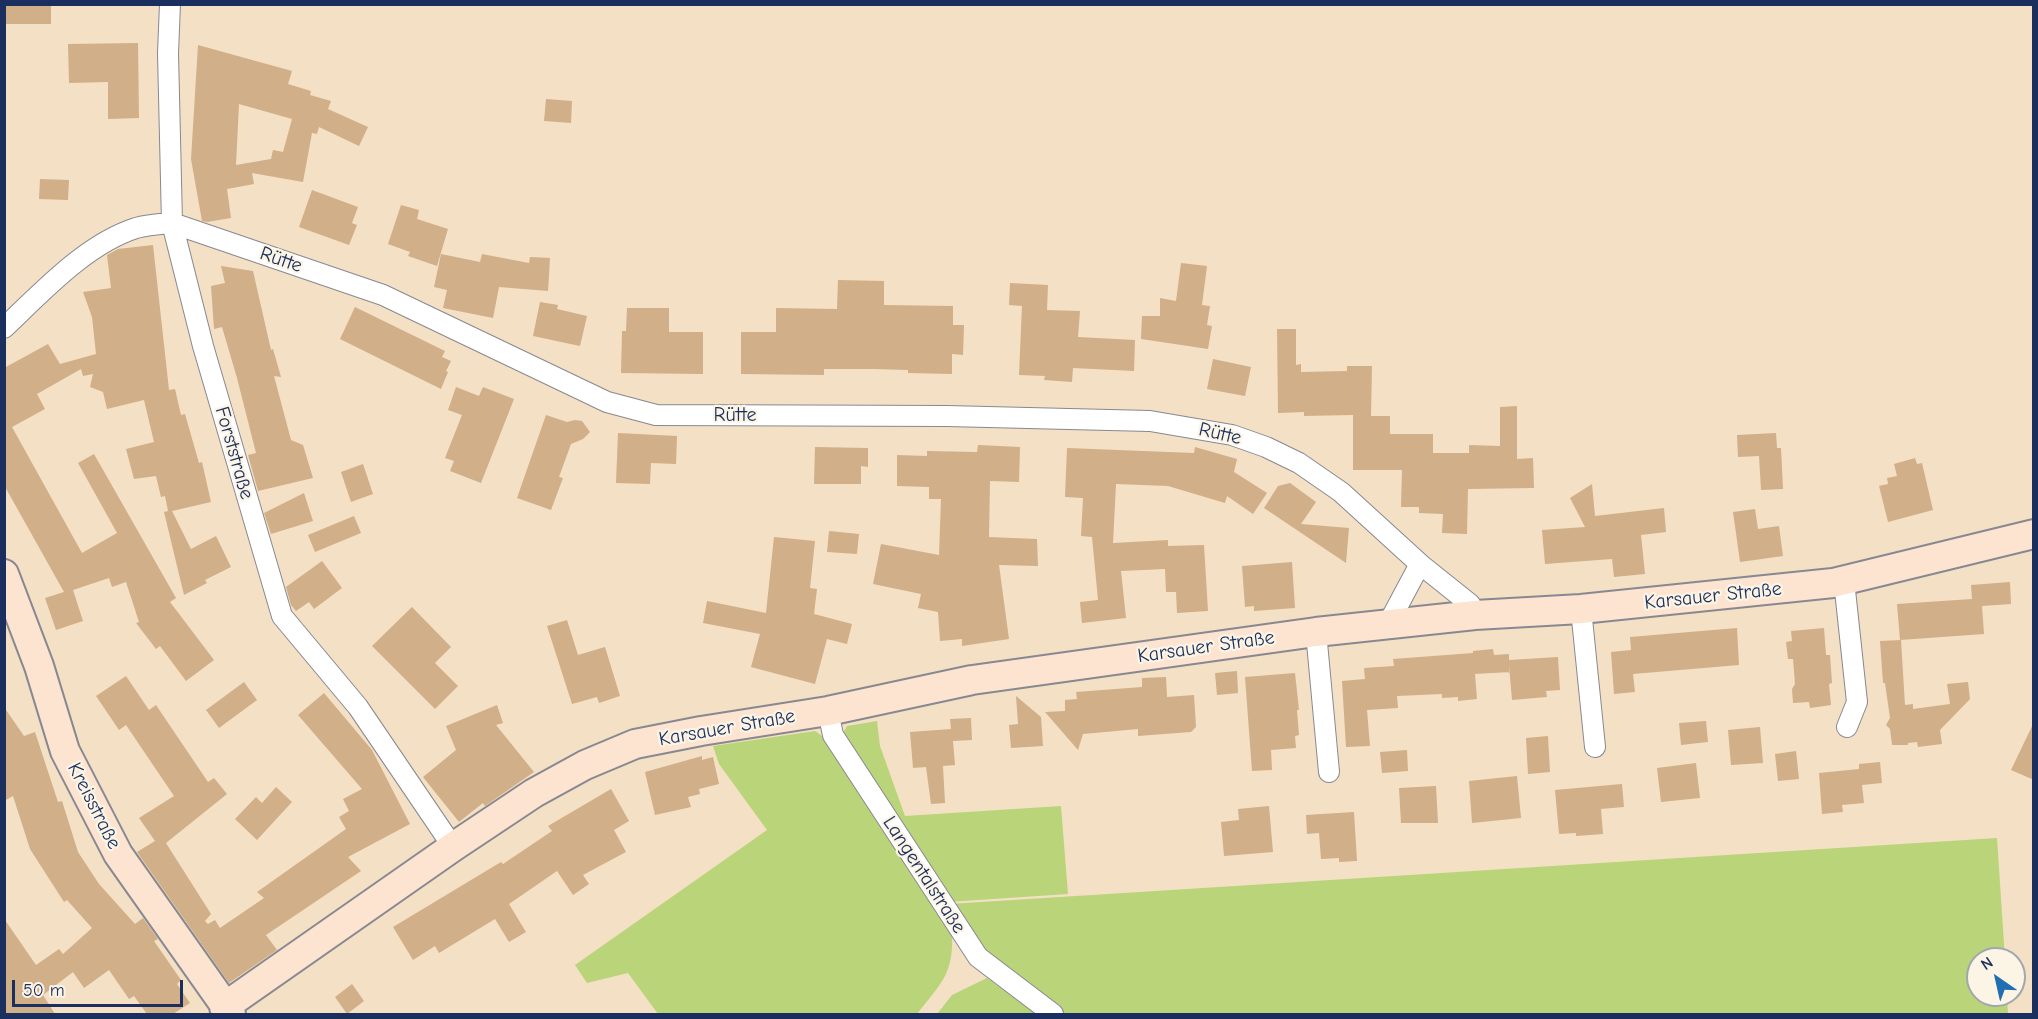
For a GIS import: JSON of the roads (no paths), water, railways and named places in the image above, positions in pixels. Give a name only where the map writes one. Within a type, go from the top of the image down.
[{"type":"street","name":"Forststraße","points":[[170,4],[168,53],[172,223],[203,346],[282,616],[358,707],[453,847]]},
{"type":"street","name":"Rütte","points":[[5,328],[62,274],[103,242],[137,228],[172,223],[383,295],[607,402],[656,415],[947,416],[1150,421],[1232,435],[1266,447],[1299,463],[1341,492],[1420,564],[1470,604],[1475,615]]},
{"type":"street","name":"Karsauer Straße","points":[[222,1012],[453,847],[534,793],[585,765],[635,744],[828,711],[972,680],[1316,632],[1475,615],[1581,609],[1712,597],[1844,581],[2032,539]]},
{"type":"street","points":[[1388,624],[1420,564]]},
{"type":"street","name":"Kreisstraße","points":[[4,574],[35,655],[65,751],[118,854],[222,1012]]},
{"type":"street","points":[[1844,581],[1857,702],[1847,727]]},
{"type":"street","points":[[1581,609],[1595,747]]},
{"type":"street","points":[[1316,632],[1329,772]]},
{"type":"street","name":"Langentalstraße","points":[[828,711],[833,735],[978,957],[1053,1014]]}]
